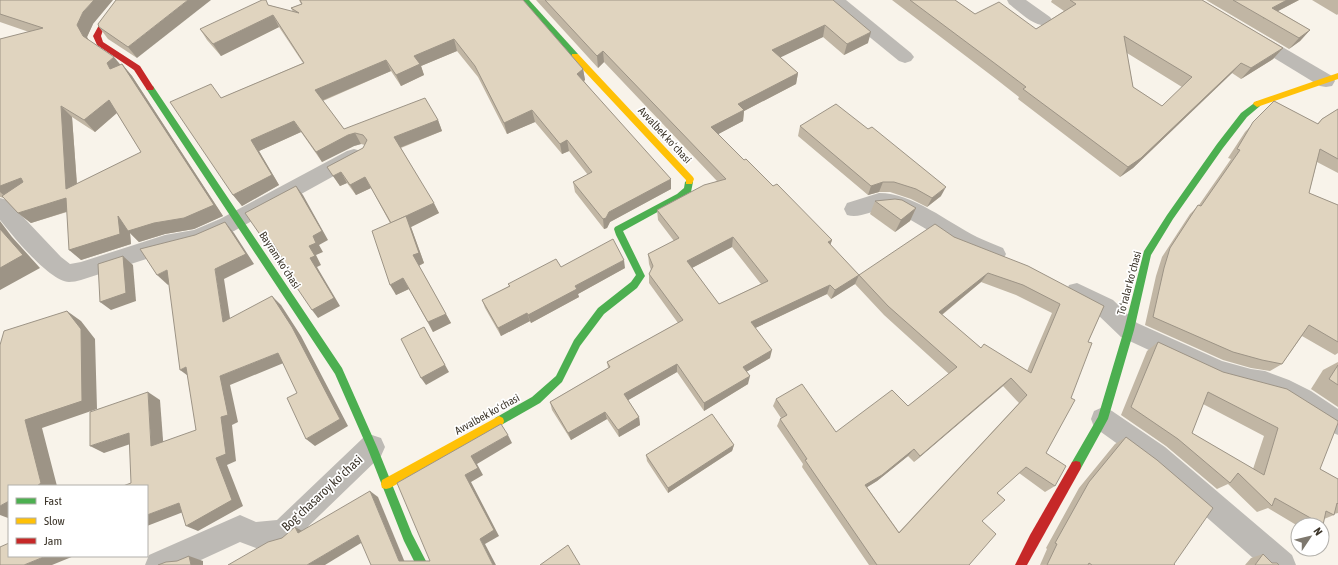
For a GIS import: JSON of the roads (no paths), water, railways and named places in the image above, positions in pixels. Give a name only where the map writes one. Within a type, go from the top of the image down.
[{"type":"street","name":"Bayram koʻchasi","points":[[124,0],[100,29],[97,36],[100,43],[137,68],[339,371],[372,447],[386,484],[422,565]]},
{"type":"street","name":"Avvalbek koʻchasi","points":[[386,484],[536,400],[559,379],[576,343],[601,311],[634,285],[641,276],[638,265],[619,237],[618,229],[627,222],[677,200],[688,190],[690,179],[603,87],[525,0]]},
{"type":"street","points":[[1015,0],[1044,20]]},
{"type":"street","points":[[842,1],[905,57]]},
{"type":"street","points":[[1238,28],[1332,78]]},
{"type":"street","name":"Toʻralar koʻchasi","points":[[1022,565],[1034,539],[1103,419],[1129,330],[1147,254],[1220,146],[1244,115],[1260,102],[1332,78]]},
{"type":"street","points":[[0,206],[16,226],[58,268],[68,273],[81,271],[165,244],[197,238],[227,225],[361,152]]},
{"type":"street","points":[[854,209],[879,200],[890,201],[904,206],[970,244],[1014,262]]},
{"type":"street","points":[[1063,285],[1104,307],[1129,330],[1219,371],[1251,380],[1265,382],[1280,388],[1302,399],[1338,423]]},
{"type":"street","points":[[1103,419],[1156,456],[1282,565]]},
{"type":"street","name":"Bogʻchasaroy koʻchasi","points":[[159,565],[240,528],[256,535],[283,533],[372,447]]}]
